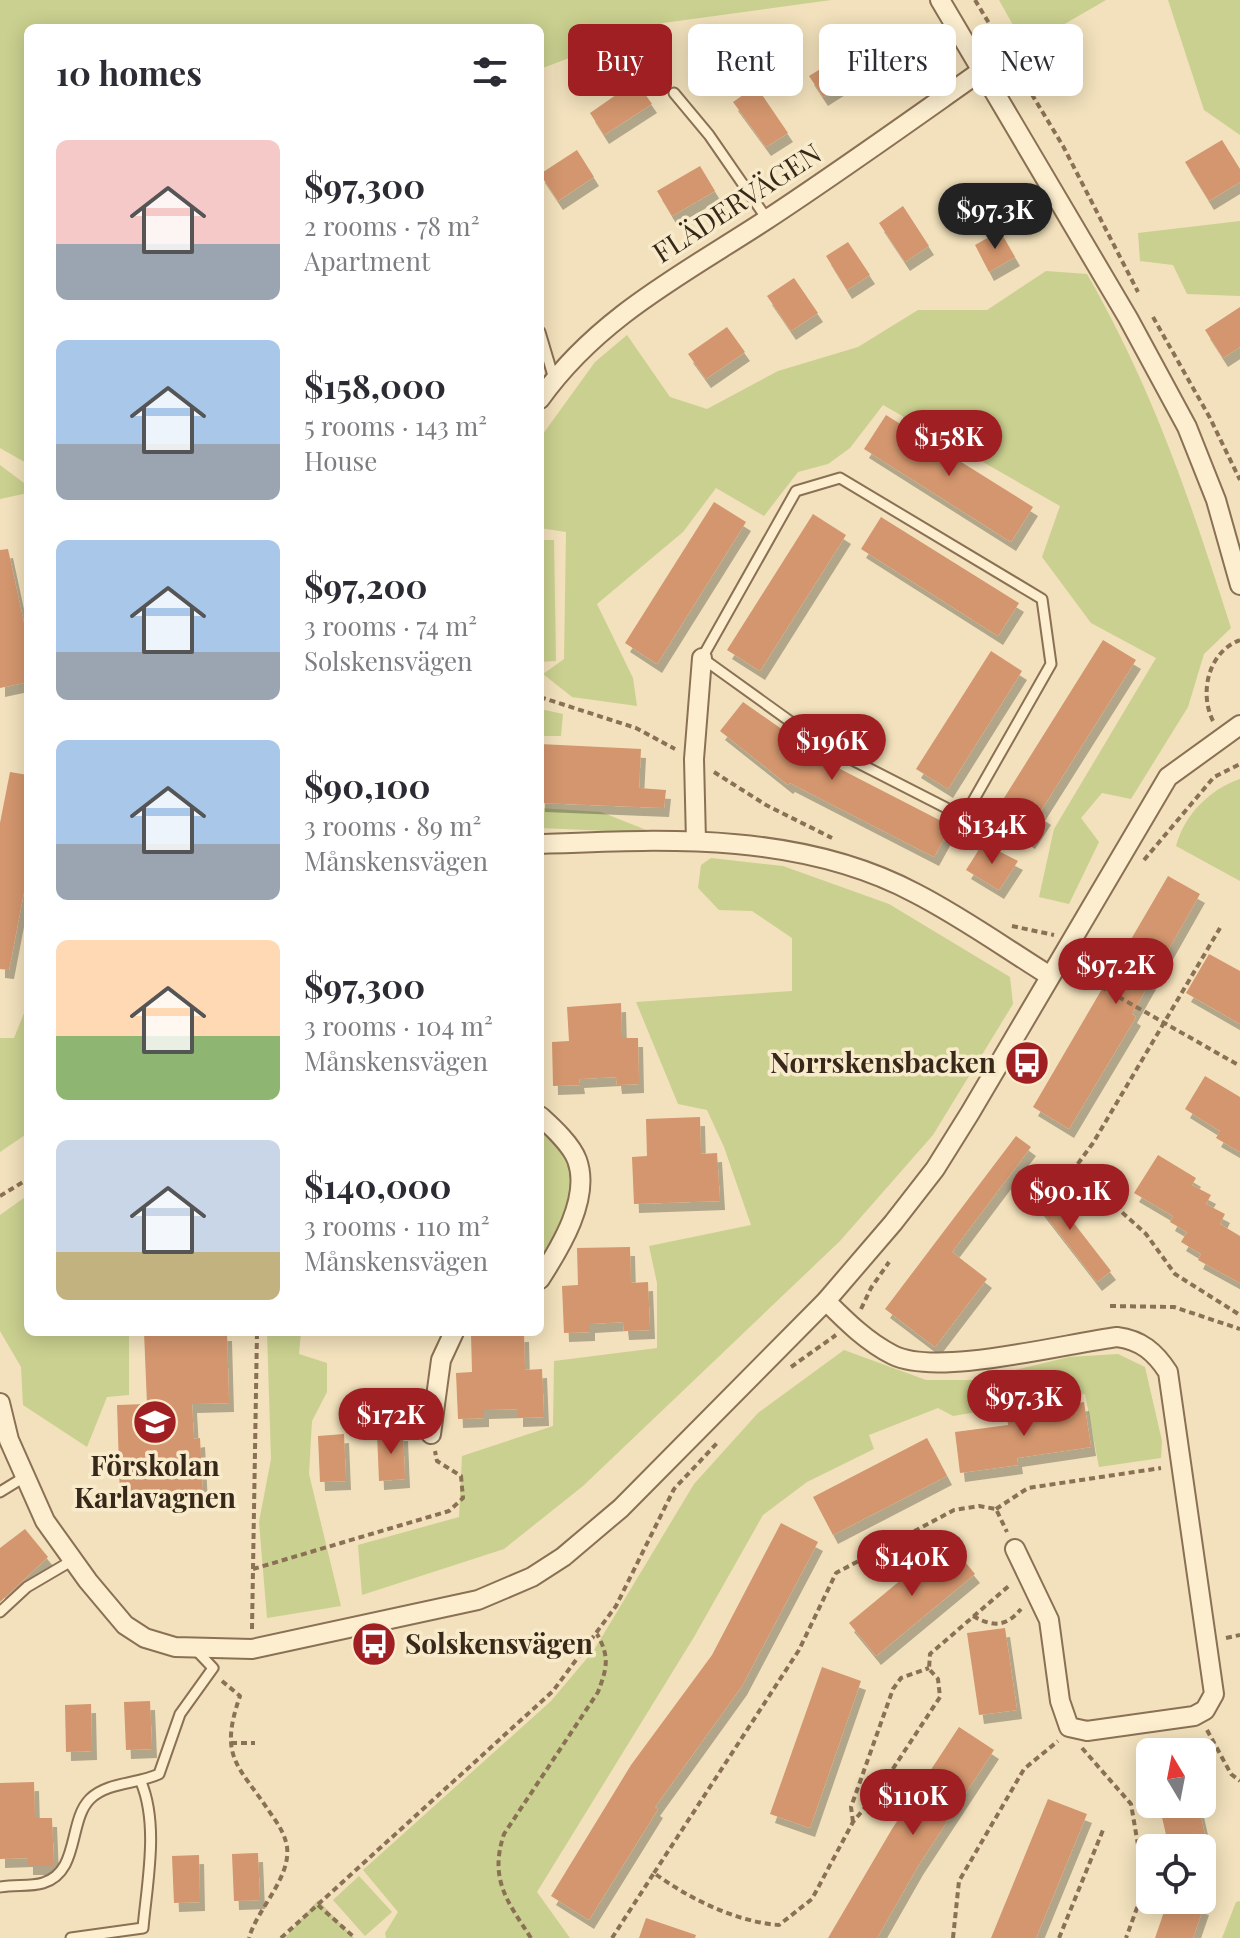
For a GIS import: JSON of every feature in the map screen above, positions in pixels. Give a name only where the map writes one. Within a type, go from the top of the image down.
[{"type":"street","points":[[940,0],[972,55]]},
{"type":"street","name":"FLÄDERVÄGEN","points":[[544,393],[596,334],[630,308],[767,219],[972,77]]},
{"type":"street","points":[[996,96],[1128,318],[1187,427],[1216,500],[1240,585]]},
{"type":"street","points":[[696,841],[694,759],[702,658]]},
{"type":"street","points":[[0,1403],[9,1440],[45,1521],[125,1625],[145,1638],[175,1647],[252,1649],[478,1600],[532,1577],[604,1524],[826,1301],[935,1169],[1168,777],[1240,725]]},
{"type":"street","points":[[544,844],[696,841],[775,848],[851,866],[914,892],[1050,976]]},
{"type":"street","points":[[544,1121],[577,1160],[579,1185],[575,1211],[557,1253],[544,1273]]},
{"type":"street","points":[[826,1301],[874,1343],[916,1362],[949,1364],[1117,1337],[1137,1342],[1157,1355],[1168,1372],[1184,1465],[1214,1694],[1199,1715],[1087,1731],[1075,1729],[1064,1718],[1049,1620],[1015,1549]]},
{"type":"street","points":[[431,1434],[441,1360],[452,1336]]},
{"type":"lane","points":[[674,93],[709,135],[767,219]]},
{"type":"lane","points":[[544,345],[554,379]]},
{"type":"lane","points":[[840,478],[1042,599],[1051,664],[964,817],[823,745],[702,658],[796,491],[840,478]]},
{"type":"lane","points":[[0,1492],[26,1476]]},
{"type":"lane","points":[[0,1612],[27,1587],[73,1560]]},
{"type":"lane","points":[[0,1887],[45,1883],[61,1871],[81,1812],[89,1799],[104,1789],[141,1782],[159,1774],[180,1714],[213,1668],[194,1648]]},
{"type":"lane","points":[[71,1938],[143,1928],[148,1799],[141,1782]]},
{"type":"path","points":[[975,0],[1063,146],[1240,480]]},
{"type":"path","points":[[1239,764],[1220,737],[1205,704],[1205,683],[1220,654],[1229,644],[1240,640]]},
{"type":"path","points":[[544,698],[636,728],[694,759],[766,805],[843,842]]},
{"type":"path","points":[[1011,926],[1035,934]]},
{"type":"path","points":[[1066,1180],[1093,1143],[1220,928]]},
{"type":"path","points":[[1075,972],[1240,1066]]},
{"type":"path","points":[[1034,1166],[1114,1205],[1146,1234],[1175,1274],[1240,1315]]},
{"type":"path","points":[[0,1196],[24,1181]]},
{"type":"path","points":[[1110,1306],[1157,1304],[1240,1329]]},
{"type":"path","points":[[252,1649],[257,1336]]},
{"type":"path","points":[[253,1569],[436,1516],[456,1506],[463,1498],[461,1476],[437,1461],[431,1434]]},
{"type":"path","points":[[612,1938],[799,1650],[836,1573],[954,1510],[979,1506],[996,1509],[1028,1488],[1184,1465]]},
{"type":"path","points":[[996,1509],[1015,1549]]},
{"type":"path","points":[[654,1873],[681,1893],[761,1924],[779,1925],[812,1899],[853,1822],[877,1793],[940,1697],[938,1679],[929,1668],[930,1654],[1027,1572]]},
{"type":"path","points":[[973,1616],[995,1625],[1005,1624],[1023,1607]]},
{"type":"path","points":[[531,1938],[500,1885],[496,1868],[498,1851],[504,1834],[598,1692],[608,1666],[606,1651],[597,1634]]},
{"type":"path","points":[[213,1668],[240,1696],[231,1722],[234,1766],[282,1831],[288,1850],[283,1871],[257,1913],[249,1938]]},
{"type":"path","points":[[853,1822],[851,1807],[893,1689],[901,1678],[929,1668]]},
{"type":"path","points":[[1199,1715],[1231,1774],[1240,1781]]},
{"type":"path","points":[[953,1938],[959,1881],[988,1827],[1024,1769],[1075,1729],[1085,1755],[1131,1804],[1145,1886],[1126,1938]]},
{"type":"path","points":[[231,1743],[255,1743]]},
{"type":"path","points":[[1059,1938],[1103,1830]]},
{"type":"path","points":[[318,1904],[355,1938]]},
{"type":"green space","points":[[0,0],[831,0],[660,24],[568,24],[568,59],[544,68],[544,24],[24,24],[24,462],[0,448]]},
{"type":"green space","points":[[999,0],[1106,0],[1065,24],[1012,24]]},
{"type":"green space","points":[[1168,0],[1240,0],[1240,135],[1204,110]]},
{"type":"green space","points":[[1240,221],[1240,296],[1187,294],[1173,265],[1140,261],[1138,233]]},
{"type":"green space","points":[[1046,271],[1087,274],[1132,360],[1169,447],[1231,628],[1204,654],[1188,707],[1131,799],[1102,793],[1081,818],[1099,842],[1069,904],[1039,897],[1054,829],[1156,658],[1091,623],[1042,557],[1060,506],[883,405],[850,448],[828,464],[798,472],[764,516],[716,488],[683,532],[597,604],[633,678],[637,706],[572,697],[544,675],[564,659],[566,532],[544,529],[544,432],[595,362],[627,335],[670,397],[707,409],[778,371],[858,347],[918,310],[987,310]]},
{"type":"green space","points":[[0,465],[24,483],[24,494],[0,499]]},
{"type":"green space","points":[[544,540],[554,540],[556,661],[544,662]]},
{"type":"green space","points":[[544,710],[563,714],[561,736],[544,736]]},
{"type":"green space","points":[[1240,779],[1240,881],[1176,846],[1185,824],[1200,805],[1218,789]]},
{"type":"green space","points":[[544,808],[601,812],[654,833],[544,828]]},
{"type":"green space","points":[[711,858],[783,866],[889,904],[1010,977],[1013,1004],[933,1135],[840,1241],[583,1486],[504,1549],[362,1595],[358,1545],[459,1517],[462,1456],[553,1426],[554,1361],[657,1348],[657,1283],[649,1246],[751,1225],[724,1147],[707,1110],[678,1104],[636,1002],[792,991],[792,938],[752,911],[719,910],[698,888],[701,865]]},
{"type":"green space","points":[[24,1013],[24,1136],[0,1152],[0,1038],[14,1038]]},
{"type":"green space","points":[[544,1128],[557,1142],[571,1168],[571,1197],[561,1226],[544,1258]]},
{"type":"green space","points":[[24,1198],[24,1336],[129,1336],[129,1395],[107,1397],[87,1447],[23,1405],[21,1367],[0,1331],[0,1215]]},
{"type":"green space","points":[[267,1336],[301,1336],[299,1354],[327,1363],[327,1392],[312,1421],[309,1474],[341,1606],[267,1618],[259,1522],[271,1459]]},
{"type":"green space","points":[[844,1350],[926,1380],[974,1380],[1069,1357],[1118,1354],[1145,1367],[1162,1441],[1161,1458],[1099,1467],[1085,1394],[953,1416],[938,1408],[869,1435],[874,1449],[807,1482],[763,1515],[694,1637],[537,1892],[570,1938],[386,1938],[385,1933],[398,1912],[363,1870],[551,1701],[594,1650],[694,1484],[758,1413]]},
{"type":"green space","points":[[359,1876],[392,1912],[365,1936],[333,1900]]},
{"type":"green space","points":[[318,1900],[354,1938],[285,1938]]},
{"type":"green space","points":[[1240,1901],[1240,1938],[1222,1938],[1236,1902]]},
{"type":"building","points":[[819,70],[819,91],[809,76]]},
{"type":"building","points":[[614,96],[646,96],[652,104],[604,135],[590,113]]},
{"type":"building","points":[[742,96],[763,96],[788,133],[766,147],[733,102]]},
{"type":"building","points":[[1222,140],[1240,169],[1240,182],[1209,201],[1185,162]]},
{"type":"building","points":[[577,150],[594,177],[558,201],[544,180],[544,171]]},
{"type":"building","points":[[700,166],[715,191],[672,216],[657,191]]},
{"type":"building","points":[[903,206],[929,246],[905,262],[879,223]]},
{"type":"building","points":[[1000,231],[1015,257],[989,272],[975,245]]},
{"type":"building","points":[[848,242],[870,275],[847,290],[826,256]]},
{"type":"building","points":[[794,278],[818,313],[791,331],[767,296]]},
{"type":"building","points":[[1240,307],[1240,347],[1223,358],[1205,330]]},
{"type":"building","points":[[727,327],[745,352],[706,379],[688,354]]},
{"type":"building","points":[[886,415],[1033,507],[1011,542],[864,449]]},
{"type":"building","points":[[714,502],[746,522],[657,664],[625,643]]},
{"type":"building","points":[[813,514],[846,535],[760,671],[727,650]]},
{"type":"building","points":[[881,517],[1019,603],[998,636],[861,549]]},
{"type":"building","points":[[8,549],[24,623],[24,683],[0,688],[0,550]]},
{"type":"building","points":[[1103,640],[1136,660],[1040,812],[1046,816],[1030,840],[998,820],[1010,802],[1004,798]]},
{"type":"building","points":[[991,651],[1022,671],[948,789],[916,769]]},
{"type":"building","points":[[743,702],[813,751],[811,754],[951,826],[934,857],[790,783],[788,785],[720,731]]},
{"type":"building","points":[[544,744],[641,749],[639,788],[666,790],[664,808],[544,803]]},
{"type":"building","points":[[10,772],[24,774],[24,892],[9,970],[0,969],[0,823]]},
{"type":"building","points":[[983,843],[1018,861],[999,890],[966,870]]},
{"type":"building","points":[[1168,876],[1200,894],[1132,1014],[1136,1017],[1069,1129],[1033,1107]]},
{"type":"building","points":[[1209,954],[1240,971],[1240,1024],[1186,993]]},
{"type":"building","points":[[621,1003],[622,1038],[638,1038],[639,1084],[617,1085],[616,1077],[579,1079],[580,1085],[553,1086],[552,1042],[569,1041],[567,1007]]},
{"type":"building","points":[[1205,1076],[1240,1097],[1240,1152],[1216,1138],[1220,1131],[1185,1109]]},
{"type":"building","points":[[700,1117],[701,1154],[717,1153],[720,1201],[634,1204],[632,1157],[647,1156],[646,1119]]},
{"type":"building","points":[[1016,1136],[1031,1147],[952,1252],[987,1279],[935,1347],[885,1309]]},
{"type":"building","points":[[1158,1155],[1196,1178],[1192,1185],[1211,1195],[1206,1204],[1225,1214],[1220,1224],[1240,1236],[1240,1283],[1198,1260],[1201,1254],[1181,1242],[1187,1232],[1170,1222],[1173,1216],[1134,1193]]},
{"type":"building","points":[[1042,1182],[1111,1271],[1097,1282],[1028,1193]]},
{"type":"building","points":[[630,1247],[631,1283],[648,1282],[650,1330],[624,1331],[623,1322],[590,1324],[590,1332],[564,1333],[562,1286],[578,1285],[577,1248]]},
{"type":"building","name":"Förskolan Karlavagnen","points":[[144,1336],[227,1336],[229,1403],[192,1404],[194,1439],[200,1438],[203,1494],[120,1497],[117,1405],[147,1404]]},
{"type":"building","points":[[471,1336],[524,1336],[525,1370],[542,1369],[544,1417],[518,1418],[518,1409],[484,1410],[484,1418],[458,1419],[456,1373],[472,1372]]},
{"type":"building","points":[[1084,1402],[1091,1447],[1017,1458],[1018,1465],[960,1473],[955,1432],[1008,1425],[1007,1414]]},
{"type":"building","points":[[403,1432],[405,1479],[379,1481],[377,1433]]},
{"type":"building","points":[[344,1434],[346,1481],[320,1482],[318,1436]]},
{"type":"building","points":[[927,1438],[947,1476],[833,1535],[813,1497]]},
{"type":"building","points":[[781,1523],[818,1542],[742,1686],[655,1807],[658,1809],[589,1920],[551,1896],[631,1765],[712,1655]]},
{"type":"building","points":[[25,1529],[48,1557],[0,1602],[0,1548]]},
{"type":"building","points":[[948,1541],[975,1574],[876,1656],[849,1623]]},
{"type":"building","points":[[1005,1628],[1017,1710],[979,1715],[967,1633]]},
{"type":"building","points":[[822,1667],[861,1681],[810,1828],[770,1814]]},
{"type":"building","points":[[150,1701],[152,1749],[126,1750],[124,1702]]},
{"type":"building","points":[[91,1704],[92,1751],[66,1752],[65,1705]]},
{"type":"building","points":[[959,1727],[994,1750],[918,1866],[877,1938],[828,1938],[892,1829]]},
{"type":"building","points":[[34,1782],[35,1818],[52,1818],[54,1866],[28,1866],[28,1858],[0,1859],[0,1783]]},
{"type":"building","points":[[1048,1799],[1087,1814],[1036,1938],[991,1938]]},
{"type":"building","points":[[1162,1818],[1201,1818],[1205,1834],[1166,1834]]},
{"type":"building","points":[[258,1853],[260,1900],[234,1901],[232,1854]]},
{"type":"building","points":[[199,1855],[200,1902],[174,1903],[172,1856]]},
{"type":"building","points":[[1163,1914],[1201,1914],[1193,1938],[1155,1938]]},
{"type":"building","points":[[646,1918],[696,1935],[695,1938],[639,1938]]},
{"type":"place","name":"Norrskensbacken","points":[[1027,1063]]},
{"type":"place","name":"Förskolan Karlavagnen","points":[[155,1422]]},
{"type":"place","name":"Solskensvägen","points":[[374,1644]]}]
